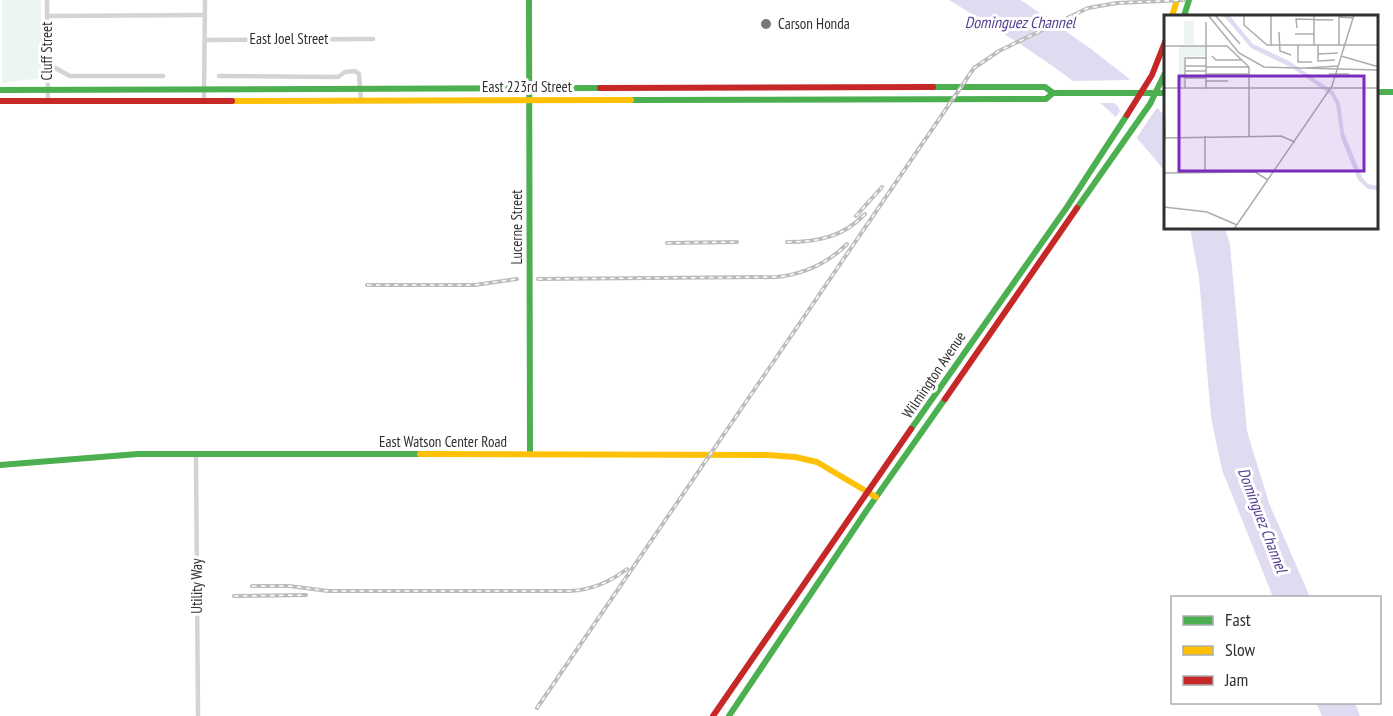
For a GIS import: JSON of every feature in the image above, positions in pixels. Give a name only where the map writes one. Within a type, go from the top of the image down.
[{"type":"main road","name":"Lucerne Street","points":[[529,0],[530,454]]},
{"type":"main road","points":[[1172,15],[1177,0]]},
{"type":"main road","points":[[1184,15],[1189,0]]},
{"type":"main road","name":"Wilmington Avenue","points":[[713,716],[867,491],[1067,207],[1148,80],[1164,45]]},
{"type":"main road","name":"Wilmington Avenue","points":[[729,716],[876,497],[1160,93],[1164,77]]},
{"type":"main road","name":"East 223rd Street","points":[[0,90],[1045,87],[1053,93],[1160,93]]},
{"type":"main road","name":"East 223rd Street","points":[[0,101],[1046,99],[1053,93]]},
{"type":"main road","points":[[994,310],[1002,315]]},
{"type":"main road","name":"East Watson Center Road","points":[[0,465],[138,454],[711,454],[792,457],[817,462],[876,497]]},
{"type":"street","name":"Cluff Street","points":[[47,0],[48,102]]},
{"type":"street","points":[[204,100],[205,0]]},
{"type":"street","points":[[47,16],[205,15]]},
{"type":"street","name":"East Joel Street","points":[[205,40],[373,39]]},
{"type":"street","points":[[48,64],[70,76],[163,76]]},
{"type":"street","points":[[219,76],[338,77],[345,72],[355,71],[359,74],[361,100]]},
{"type":"street","name":"Utility Way","points":[[196,455],[198,716]]},
{"type":"shaded area","points":[[2,0],[41,0],[41,78],[2,83]]},
{"type":"water","name":"Dominguez Channel","points":[[949,0],[1020,0],[1127,77],[1164,115],[1164,171],[1143,145],[1093,97],[1008,37]]},
{"type":"water","name":"Dominguez Channel","points":[[1190,230],[1226,230],[1230,245],[1247,431],[1269,503],[1310,596],[1273,596],[1222,470],[1211,417],[1199,278]]},
{"type":"water","points":[[1316,704],[1355,704],[1360,716],[1322,716]]},
{"type":"pier","points":[[1134,80],[1161,107],[1156,109],[1135,140],[1115,119],[1120,111],[1118,106],[1114,103],[1096,103],[1068,81]]},
{"type":"railway","points":[[537,708],[974,68],[999,51],[1088,8],[1117,3],[1184,0]]},
{"type":"railway","points":[[856,216],[882,187]]},
{"type":"railway","points":[[787,242],[829,237],[848,228],[865,214]]},
{"type":"railway","points":[[667,243],[737,242]]},
{"type":"railway","points":[[538,279],[777,277],[815,266],[832,257],[847,244]]},
{"type":"railway","points":[[367,285],[475,285],[517,279]]},
{"type":"railway","points":[[252,586],[289,586],[328,591],[570,591],[600,584],[627,569]]},
{"type":"railway","points":[[234,596],[306,595]]},
{"type":"traffic: fast","points":[[529,0],[530,454]]},
{"type":"traffic: fast","points":[[1184,15],[1189,0]]},
{"type":"traffic: fast","points":[[1077,208],[1150,104],[1164,75]]},
{"type":"traffic: fast","points":[[933,87],[1045,87],[1053,93],[1164,93]]},
{"type":"traffic: fast","points":[[0,90],[600,88]]},
{"type":"traffic: fast","points":[[1378,92],[1393,92]]},
{"type":"traffic: fast","points":[[631,100],[1046,99],[1053,93]]},
{"type":"traffic: fast","points":[[911,429],[1067,207],[1127,115]]},
{"type":"traffic: fast","points":[[729,716],[867,510],[945,399]]},
{"type":"traffic: fast","points":[[0,465],[138,454],[420,454]]},
{"type":"traffic: slow","points":[[1172,15],[1177,0]]},
{"type":"traffic: slow","points":[[232,101],[631,100]]},
{"type":"traffic: slow","points":[[420,454],[795,457],[817,462],[876,497]]},
{"type":"traffic: jam","points":[[1127,115],[1152,75],[1164,45]]},
{"type":"traffic: jam","points":[[600,88],[933,87]]},
{"type":"traffic: jam","points":[[0,101],[232,101]]},
{"type":"traffic: jam","points":[[945,399],[1077,208]]},
{"type":"traffic: jam","points":[[713,716],[911,429]]},
{"type":"place","name":"Carson Honda","points":[[766,24]]}]
